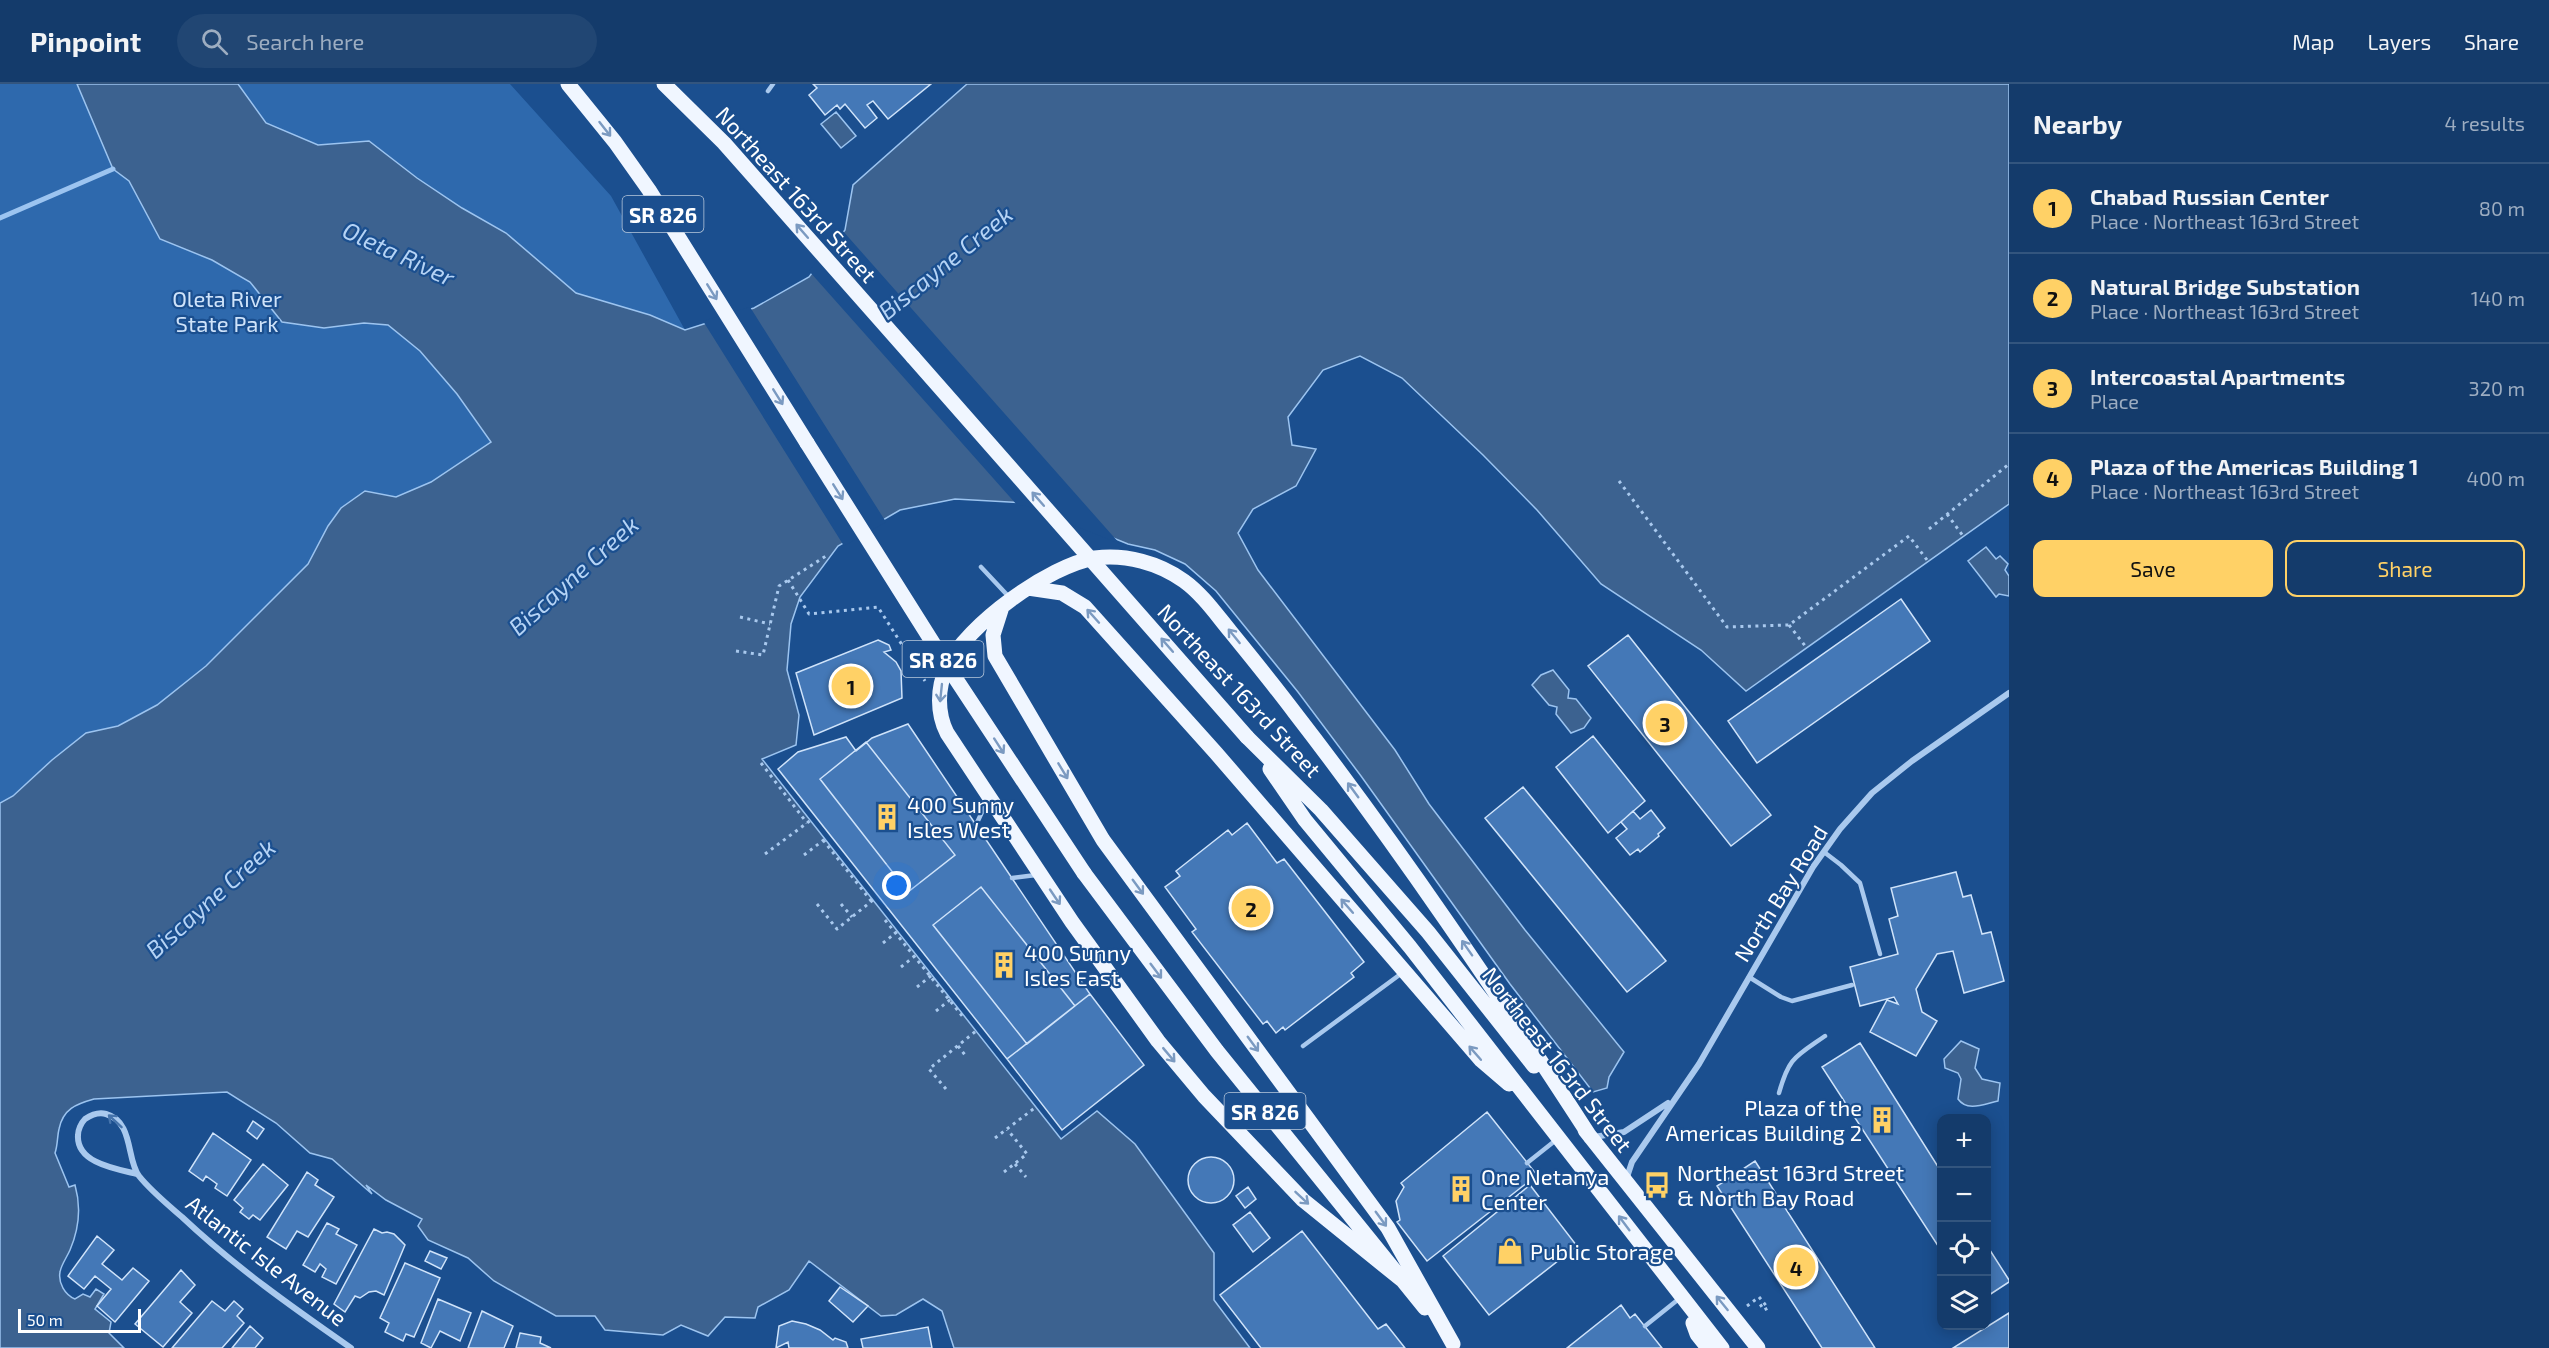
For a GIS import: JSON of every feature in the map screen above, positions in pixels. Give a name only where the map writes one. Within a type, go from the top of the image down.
[{"type":"main road","name":"SR 826","points":[[568,84],[615,142],[649,190],[944,660],[1065,846],[1217,1051],[1455,1346]]},
{"type":"main road","name":"Northeast 163rd Street","points":[[664,84],[724,143],[1247,736],[1321,810],[1428,932],[1758,1348]]},
{"type":"main road","points":[[1402,1280],[1303,1200],[1204,1096],[1133,1010],[988,799],[947,733],[941,717],[940,700],[943,677],[953,656],[972,634],[1007,603],[1053,573],[1082,561],[1121,558],[1148,563],[1187,583],[1204,599],[1332,761],[1399,853],[1487,978],[1591,1138]]},
{"type":"main road","points":[[1028,588],[1062,593],[1085,607],[1216,753],[1481,1060],[1534,1106]]},
{"type":"main road","points":[[1007,603],[993,634],[995,656],[1103,840],[1388,1228],[1455,1346]]},
{"type":"main road","points":[[1247,736],[1305,820],[1410,947],[1683,1301],[1722,1348]]},
{"type":"main road","points":[[1683,1301],[1697,1334],[1708,1348]]},
{"type":"street","name":"North Bay Road","points":[[1626,1181],[1632,1162],[1699,1064],[1824,852],[1840,829],[1872,793],[1912,761],[2009,693]]},
{"type":"street","name":"North Bay Road","points":[[1591,1138],[1624,1132],[1673,1100]]},
{"type":"street","name":"Atlantic Isle Avenue","points":[[137,1174],[126,1135],[119,1122],[101,1113],[83,1120],[78,1132],[81,1151],[90,1159],[137,1174],[214,1247],[289,1305],[351,1348]]},
{"type":"lane","points":[[768,91],[773,84]]},
{"type":"lane","points":[[981,567],[1007,603]]},
{"type":"lane","points":[[976,825],[988,799]]},
{"type":"lane","points":[[1824,852],[1840,863],[1860,883],[1880,954]]},
{"type":"lane","points":[[1012,878],[1040,874]]},
{"type":"lane","points":[[1304,1046],[1404,971]]},
{"type":"lane","points":[[1749,977],[1781,998],[1792,1001],[1852,985]]},
{"type":"lane","points":[[1779,1094],[1792,1059],[1825,1036]]},
{"type":"lane","points":[[1527,1163],[1559,1138]]},
{"type":"lane","points":[[1645,1326],[1683,1301]]},
{"type":"path","points":[[1929,528],[2009,464]]},
{"type":"path","points":[[1619,481],[1727,627],[1789,625],[1910,536],[1927,560]]},
{"type":"path","points":[[1947,514],[1963,536]]},
{"type":"path","points":[[736,651],[764,656],[779,586],[826,556]]},
{"type":"path","points":[[788,580],[809,614],[878,607],[926,683]]},
{"type":"path","points":[[740,618],[770,624]]},
{"type":"path","points":[[1789,625],[1806,647]]},
{"type":"path","points":[[761,763],[809,821],[765,854]]},
{"type":"path","points":[[804,855],[824,839],[872,901],[837,929],[817,904]]},
{"type":"path","points":[[841,904],[852,917]]},
{"type":"path","points":[[885,920],[897,932],[963,1017]]},
{"type":"path","points":[[883,943],[897,932]]},
{"type":"path","points":[[901,967],[915,956]]},
{"type":"path","points":[[917,987],[931,976]]},
{"type":"path","points":[[936,1011],[950,1000]]},
{"type":"path","points":[[946,1089],[929,1069],[976,1031]]},
{"type":"path","points":[[958,1046],[965,1055]]},
{"type":"path","points":[[995,1138],[1036,1107]]},
{"type":"path","points":[[1004,1172],[1028,1154],[1007,1129]]},
{"type":"path","points":[[1015,1164],[1026,1177]]},
{"type":"path","points":[[1747,1306],[1759,1297],[1768,1308],[1764,1310],[1760,1304]]},
{"type":"green space","name":"Oleta River State Park","points":[[0,84],[510,84],[611,196],[685,330],[491,442],[431,482],[396,497],[365,491],[341,508],[328,526],[308,564],[206,666],[157,705],[118,726],[86,733],[13,796],[0,803]]},
{"type":"water","points":[[77,84],[238,84],[266,123],[318,145],[369,141],[417,178],[462,208],[506,233],[576,293],[650,315],[685,330],[754,308],[809,277],[845,230],[853,185],[967,84],[2009,84],[2009,504],[1746,691],[1701,650],[1601,584],[1537,510],[1402,378],[1360,356],[1323,370],[1288,417],[1292,445],[1316,449],[1296,486],[1253,509],[1238,533],[1258,570],[1395,750],[1429,804],[1525,930],[1624,1052],[1609,1077],[1607,1088],[1593,1092],[1510,984],[1298,692],[1216,591],[1185,564],[1155,550],[1128,544],[1027,503],[955,499],[900,510],[838,546],[800,597],[791,624],[787,670],[799,715],[796,745],[762,759],[1061,1139],[1097,1111],[1135,1144],[1214,1253],[1214,1300],[1250,1348],[954,1348],[942,1311],[923,1299],[896,1315],[881,1316],[809,1261],[789,1290],[758,1307],[755,1318],[725,1317],[708,1336],[681,1325],[663,1335],[605,1330],[595,1316],[556,1316],[494,1281],[468,1258],[428,1240],[418,1226],[422,1219],[386,1200],[366,1185],[372,1194],[332,1159],[310,1153],[276,1123],[227,1092],[94,1099],[76,1105],[67,1112],[58,1132],[55,1153],[69,1187],[75,1185],[78,1218],[73,1242],[61,1269],[60,1280],[65,1292],[75,1299],[83,1294],[90,1297],[96,1289],[104,1294],[95,1309],[111,1322],[109,1333],[124,1348],[0,1348],[0,803],[13,796],[86,733],[118,726],[157,705],[206,666],[308,564],[328,526],[341,508],[365,491],[396,497],[431,482],[491,442],[457,394],[420,351],[388,325],[364,323],[324,328],[282,322],[250,282],[212,260],[160,239],[129,181],[113,169]]},
{"type":"water","points":[[836,112],[856,136],[841,148],[821,124]]},
{"type":"water","points":[[1986,547],[1996,559],[2000,556],[2008,564],[2005,570],[2009,576],[2009,596],[1999,594],[1996,597],[1968,561]]},
{"type":"water","points":[[1553,670],[1569,690],[1568,698],[1576,699],[1591,718],[1584,728],[1571,733],[1556,714],[1557,707],[1549,705],[1532,685],[1541,675]]},
{"type":"water","points":[[1961,1041],[1979,1049],[1975,1068],[1982,1079],[2000,1083],[1998,1101],[1971,1106],[1958,1099],[1961,1079],[1958,1073],[1945,1068],[1944,1059]]},
{"type":"pier","points":[[842,230],[1120,544],[1026,506],[1017,505],[809,271]]},
{"type":"pier","points":[[750,307],[886,522],[844,546],[703,321]]},
{"type":"building","points":[[813,84],[931,84],[888,119],[873,101],[867,105],[877,118],[865,128],[845,104],[840,109],[837,105],[825,115],[809,95],[817,88]]},
{"type":"building","points":[[1901,599],[1930,641],[1757,763],[1728,721]]},
{"type":"building","points":[[1628,635],[1771,815],[1731,846],[1588,666]]},
{"type":"building","points":[[878,640],[889,645],[891,650],[884,652],[896,662],[901,671],[902,698],[814,735],[796,673]]},
{"type":"building","points":[[908,724],[1090,994],[1007,1059],[778,769],[798,752],[846,737],[856,751],[872,738]]},
{"type":"building","points":[[1593,736],[1645,801],[1608,833],[1556,767]]},
{"type":"building","name":"400 Sunny Isles West","points":[[866,742],[955,855],[908,892],[820,779]]},
{"type":"building","points":[[1523,787],[1666,961],[1627,992],[1485,818]]},
{"type":"building","points":[[1651,810],[1665,828],[1640,852],[1638,849],[1630,855],[1616,838],[1627,829],[1621,822],[1633,811],[1640,819]]},
{"type":"building","points":[[1247,823],[1277,863],[1284,859],[1364,962],[1351,973],[1354,977],[1285,1030],[1283,1027],[1276,1033],[1267,1021],[1263,1024],[1192,932],[1196,929],[1165,887],[1180,876],[1176,871],[1228,830],[1232,835]]},
{"type":"building","points":[[1956,872],[1963,897],[1971,895],[1982,934],[1991,932],[2004,981],[1964,993],[1953,951],[1937,954],[1916,989],[1922,1012],[1937,1021],[1916,1056],[1870,1032],[1887,1000],[1898,1004],[1894,997],[1860,1006],[1850,967],[1898,954],[1889,919],[1898,916],[1891,888]]},
{"type":"building","name":"400 Sunny Isles East","points":[[981,887],[1075,1006],[1027,1044],[933,925]]},
{"type":"building","points":[[1090,994],[1144,1065],[1062,1130],[1007,1059]]},
{"type":"building","name":"Plaza of the Americas Building 2","points":[[1860,1043],[1937,1165],[1937,1244],[1822,1067]]},
{"type":"building","name":"One Netanya Center","points":[[1487,1112],[1537,1175],[1427,1261],[1397,1222],[1400,1220],[1396,1201],[1404,1187],[1401,1183]]},
{"type":"building","points":[[253,1121],[264,1129],[257,1139],[247,1131]]},
{"type":"building","points":[[213,1133],[251,1160],[227,1196],[215,1188],[217,1184],[206,1176],[203,1181],[189,1171]]},
{"type":"building","points":[[1211,1157],[1227,1164],[1234,1180],[1227,1196],[1211,1203],[1195,1196],[1188,1180],[1195,1164]]},
{"type":"building","points":[[1755,1161],[1875,1348],[1822,1348],[1717,1186]]},
{"type":"building","points":[[263,1164],[288,1185],[260,1220],[253,1215],[249,1219],[240,1212],[243,1208],[234,1200]]},
{"type":"building","points":[[307,1172],[318,1180],[315,1185],[334,1197],[308,1237],[297,1231],[286,1249],[267,1237]]},
{"type":"building","name":"Public Storage","points":[[1530,1185],[1577,1246],[1489,1315],[1443,1256]]},
{"type":"building","points":[[1248,1187],[1256,1199],[1245,1208],[1236,1196]]},
{"type":"building","points":[[1250,1212],[1270,1238],[1253,1252],[1233,1225]]},
{"type":"building","points":[[327,1223],[339,1229],[336,1234],[357,1245],[336,1284],[322,1277],[326,1269],[320,1264],[315,1272],[303,1265]]},
{"type":"building","points":[[374,1229],[382,1233],[394,1234],[405,1245],[384,1295],[376,1291],[369,1292],[360,1298],[355,1296],[345,1312],[334,1304]]},
{"type":"building","points":[[1302,1231],[1378,1329],[1386,1324],[1405,1348],[1261,1348],[1220,1295]]},
{"type":"building","points":[[97,1236],[114,1250],[102,1264],[122,1280],[133,1268],[149,1281],[115,1322],[97,1306],[111,1289],[95,1276],[84,1289],[68,1276]]},
{"type":"building","points":[[430,1251],[447,1258],[441,1269],[425,1261]]},
{"type":"building","points":[[1991,1252],[2009,1280],[1991,1294]]},
{"type":"building","points":[[405,1263],[440,1278],[414,1337],[406,1334],[403,1341],[385,1332],[389,1323],[380,1318]]},
{"type":"building","points":[[181,1270],[195,1285],[180,1302],[192,1313],[163,1347],[135,1324]]},
{"type":"building","points":[[840,1287],[868,1306],[853,1322],[829,1301]]},
{"type":"building","points":[[438,1299],[471,1313],[460,1341],[440,1331],[431,1348],[421,1343]]},
{"type":"building","points":[[212,1301],[225,1311],[234,1301],[243,1309],[237,1316],[244,1323],[222,1348],[172,1348]]},
{"type":"building","points":[[1621,1305],[1630,1318],[1635,1314],[1662,1348],[1567,1348]]},
{"type":"building","points":[[482,1311],[513,1326],[504,1348],[468,1348]]},
{"type":"building","points":[[2009,1313],[2009,1348],[1953,1348],[1982,1330],[1991,1330],[1991,1324]]},
{"type":"building","points":[[792,1321],[820,1330],[833,1340],[835,1338],[846,1342],[848,1348],[789,1348],[788,1342],[776,1348],[779,1326]]},
{"type":"building","points":[[250,1326],[263,1338],[255,1348],[232,1348]]},
{"type":"building","points":[[928,1327],[932,1348],[863,1348],[861,1339]]},
{"type":"building","points":[[520,1333],[541,1337],[540,1343],[551,1348],[516,1348]]},
{"type":"waterway","points":[[0,218],[113,169]]},
{"type":"place","name":"Chabad Russian Center","points":[[851,686]]},
{"type":"place","name":"Intercoastal Apartments","points":[[1665,723]]},
{"type":"place","name":"400 Sunny Isles West","points":[[887,817]]},
{"type":"place","name":"Natural Bridge Substation","points":[[1251,908]]},
{"type":"place","name":"400 Sunny Isles East","points":[[1004,965]]},
{"type":"place","name":"Plaza of the Americas Building 2","points":[[1882,1120]]},
{"type":"place","name":"Northeast 163rd Street & North Bay Road","points":[[1657,1185]]},
{"type":"place","name":"One Netanya Center","points":[[1461,1189]]},
{"type":"place","name":"Public Storage","points":[[1510,1251]]},
{"type":"place","name":"Plaza of the Americas Building 1","points":[[1796,1267]]},
{"type":"water label","name":"Oleta River","points":[[399,253]]},
{"type":"water label","name":"Biscayne Creek","points":[[945,262]]},
{"type":"water label","name":"Biscayne Creek","points":[[573,575]]},
{"type":"water label","name":"Biscayne Creek","points":[[210,898]]}]
